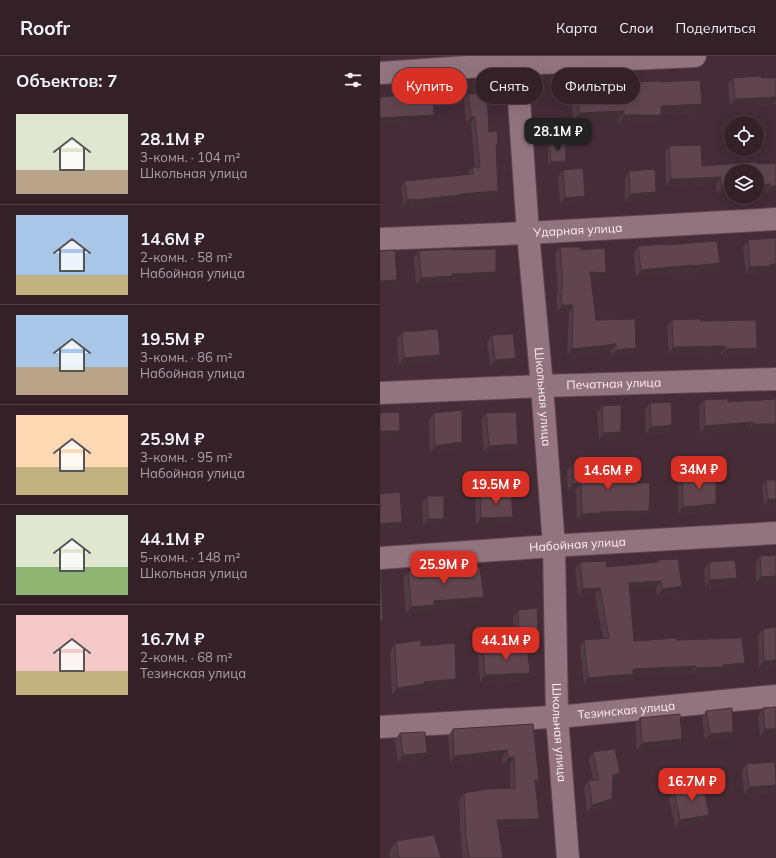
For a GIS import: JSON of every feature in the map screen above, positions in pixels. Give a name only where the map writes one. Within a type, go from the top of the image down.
[{"type":"street","points":[[380,72],[516,60],[695,56]]},
{"type":"street","name":"Школьная улица","points":[[516,60],[528,233],[542,386],[554,546],[557,717],[568,858]]},
{"type":"street","name":"Ударная улица","points":[[380,239],[528,233],[776,219]]},
{"type":"street","name":"Печатная улица","points":[[380,394],[542,386],[776,379]]},
{"type":"street","name":"Набойная улица","points":[[380,558],[776,533]]},
{"type":"street","name":"Тезинская улица","points":[[380,727],[557,717],[776,696]]},
{"type":"building","points":[[761,76],[761,78],[776,78],[776,97],[735,99],[733,78]]},
{"type":"building","points":[[700,80],[702,104],[661,106],[661,115],[624,115],[624,111],[579,113],[578,104],[640,104],[640,82]]},
{"type":"building","points":[[468,94],[475,94],[475,104],[488,104],[489,132],[497,131],[498,144],[496,144],[498,191],[407,200],[405,181],[473,174],[472,167],[480,167],[475,117],[471,117]]},
{"type":"building","points":[[392,96],[392,104],[434,104],[434,115],[380,118],[380,97]]},
{"type":"building","points":[[565,143],[566,161],[551,162],[550,144]]},
{"type":"building","points":[[701,145],[702,166],[724,164],[724,187],[722,187],[721,177],[671,179],[669,146]]},
{"type":"building","points":[[756,162],[756,164],[729,164]]},
{"type":"building","points":[[776,163],[776,186],[770,186],[770,184],[764,184],[764,164],[756,164]]},
{"type":"building","points":[[583,168],[585,196],[565,198],[563,170]]},
{"type":"building","points":[[655,169],[656,192],[630,194],[629,171]]},
{"type":"building","points":[[776,238],[776,264],[771,264],[771,266],[750,267],[748,240]]},
{"type":"building","points":[[717,241],[720,263],[641,270],[638,246]]},
{"type":"building","points":[[560,247],[580,247],[581,250],[605,248],[606,273],[590,272],[596,320],[635,319],[636,348],[616,350],[616,344],[572,349],[573,305],[562,305],[561,289],[563,289]]},
{"type":"building","points":[[496,249],[496,272],[452,274],[452,276],[421,278],[419,251]]},
{"type":"building","points":[[395,250],[397,280],[380,281],[380,251]]},
{"type":"building","points":[[701,319],[701,321],[756,320],[757,348],[726,349],[726,346],[673,347],[672,320]]},
{"type":"building","points":[[438,329],[440,355],[404,358],[402,332]]},
{"type":"building","points":[[513,334],[516,358],[495,360],[492,335]]},
{"type":"building","points":[[728,399],[728,402],[776,399],[776,424],[753,424],[753,422],[705,426],[704,400]]},
{"type":"building","points":[[671,402],[672,425],[651,427],[650,403]]},
{"type":"building","points":[[621,405],[621,432],[603,433],[602,406]]},
{"type":"building","points":[[462,410],[462,442],[435,446],[434,413]]},
{"type":"building","points":[[399,412],[400,431],[380,431],[380,413]]},
{"type":"building","points":[[516,412],[518,444],[489,446],[486,413]]},
{"type":"building","points":[[607,461],[608,483],[650,483],[649,511],[582,514],[581,483],[573,484],[572,464]]},
{"type":"building","points":[[716,474],[716,504],[683,507],[682,476]]},
{"type":"building","points":[[766,480],[776,480],[776,499],[768,499]]},
{"type":"building","points":[[511,491],[513,517],[481,518],[480,493]]},
{"type":"building","points":[[400,492],[402,522],[380,524],[380,494]]},
{"type":"building","points":[[427,496],[444,496],[444,519],[428,519]]},
{"type":"building","points":[[776,555],[776,576],[761,577],[760,556]]},
{"type":"building","points":[[678,559],[682,586],[662,589],[661,581],[629,583],[634,641],[677,638],[677,640],[742,638],[745,663],[723,665],[723,667],[696,668],[696,666],[633,669],[633,674],[588,678],[584,640],[609,638],[600,588],[583,589],[580,562],[606,561],[607,567],[659,562],[658,560]]},
{"type":"building","points":[[735,560],[737,578],[710,580],[709,562]]},
{"type":"building","points":[[480,567],[484,597],[434,601],[434,605],[411,607],[408,571]]},
{"type":"building","points":[[380,571],[383,620],[380,621]]},
{"type":"building","points":[[537,608],[538,635],[519,635],[518,610]]},
{"type":"building","points":[[776,627],[776,660],[764,661],[763,629]]},
{"type":"building","points":[[421,640],[421,646],[455,643],[456,679],[424,682],[424,684],[397,688],[395,644]]},
{"type":"building","points":[[527,646],[530,673],[485,675],[483,648]]},
{"type":"building","points":[[776,707],[776,729],[765,729],[763,708]]},
{"type":"building","points":[[732,708],[733,732],[710,734],[706,711]]},
{"type":"building","points":[[680,714],[682,739],[642,743],[640,718]]},
{"type":"building","points":[[533,724],[539,780],[535,780],[539,819],[497,820],[503,858],[469,858],[466,837],[464,793],[487,789],[515,788],[514,757],[508,758],[507,750],[454,756],[453,729]]},
{"type":"building","points":[[425,732],[427,753],[403,755],[400,733]]},
{"type":"building","points":[[615,749],[620,773],[613,775],[612,799],[592,805],[589,780],[599,780],[593,752]]},
{"type":"building","points":[[775,762],[776,785],[749,787],[746,764]]},
{"type":"building","points":[[703,784],[709,815],[680,820],[674,791]]},
{"type":"building","points":[[434,835],[441,858],[399,858],[396,841]]}]
